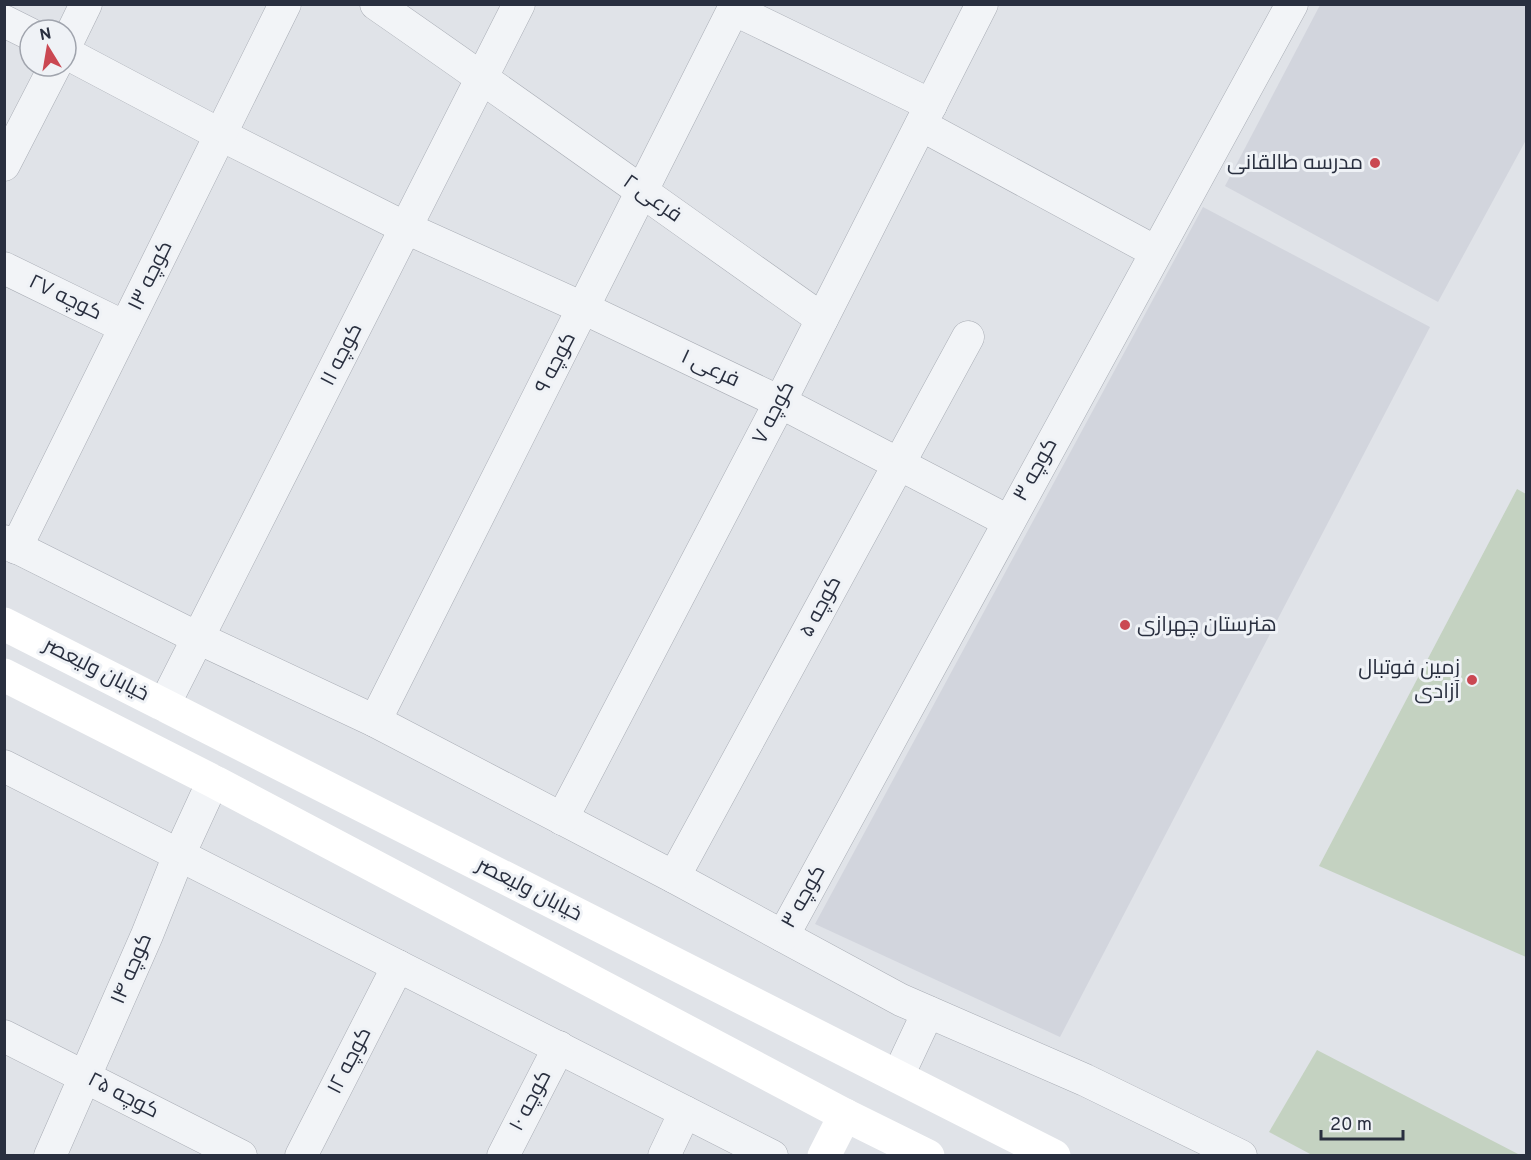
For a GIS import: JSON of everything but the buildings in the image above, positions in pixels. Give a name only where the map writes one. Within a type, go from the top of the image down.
[{"type":"street","points":[[78,20],[86,4]]},
{"type":"street","name":"کوچه ۱۳","points":[[10,544],[125,327],[285,4]]},
{"type":"street","name":"فرعی ۲","points":[[376,4],[822,319]]},
{"type":"street","name":"کوچه ۱۱","points":[[164,705],[519,4]]},
{"type":"street","name":"کوچه ۷","points":[[562,819],[780,402],[982,4]]},
{"type":"street","name":"کوچه ۳","points":[[783,936],[1292,4]]},
{"type":"street","points":[[735,7],[926,115],[1156,252]]},
{"type":"street","name":"کوچه ۹","points":[[375,721],[735,7]]},
{"type":"street","points":[[4,21],[18,28]]},
{"type":"street","name":"فرعی ۱","points":[[78,59],[221,135],[406,228],[583,308],[780,402],[1008,521]]},
{"type":"street","points":[[4,165],[49,78]]},
{"type":"street","name":"کوچه ۲۷","points":[[4,268],[125,327]]},
{"type":"street","name":"کوچه ۵","points":[[674,877],[968,336]]},
{"type":"street","points":[[10,544],[198,638],[375,721],[674,877],[901,1000],[1085,1080],[1240,1155]]},
{"type":"street","name":"خیابان ولیعصر","points":[[4,624],[1054,1155]]},
{"type":"street","points":[[4,675],[213,782],[845,1115],[928,1155]]},
{"type":"street","points":[[6,770],[772,1155]]},
{"type":"street","name":"کوچه ۱۴","points":[[50,1155],[147,935],[179,855],[213,782]]},
{"type":"street","points":[[398,879],[421,835]]},
{"type":"street","name":"کوچه ۱۲","points":[[302,1155],[398,966]]},
{"type":"street","points":[[898,1076],[928,1012]]},
{"type":"street","name":"کوچه ۲۵","points":[[4,1036],[241,1155]]},
{"type":"street","name":"کوچه ۱۰","points":[[502,1155],[559,1047]]},
{"type":"street","points":[[664,1155],[685,1112]]},
{"type":"street","points":[[824,1155],[845,1115]]},
{"type":"shaded area","name":"مدرسه طالقانی","points":[[1320,5],[1526,5],[1526,140],[1438,302],[1225,186]]},
{"type":"shaded area","name":"هنرستان چهرازی","points":[[1203,207],[1430,327],[1060,1037],[815,924]]},
{"type":"green space","name":"زمین فوتبال آزادی","points":[[1517,489],[1526,494],[1526,957],[1319,866]]},
{"type":"green space","points":[[1317,1050],[1520,1155],[1312,1155],[1269,1132]]},
{"type":"place","name":"مدرسه طالقانی","points":[[1375,163]]},
{"type":"place","name":"هنرستان چهرازی","points":[[1125,625]]},
{"type":"place","name":"زمین فوتبال آزادی","points":[[1472,680]]}]
